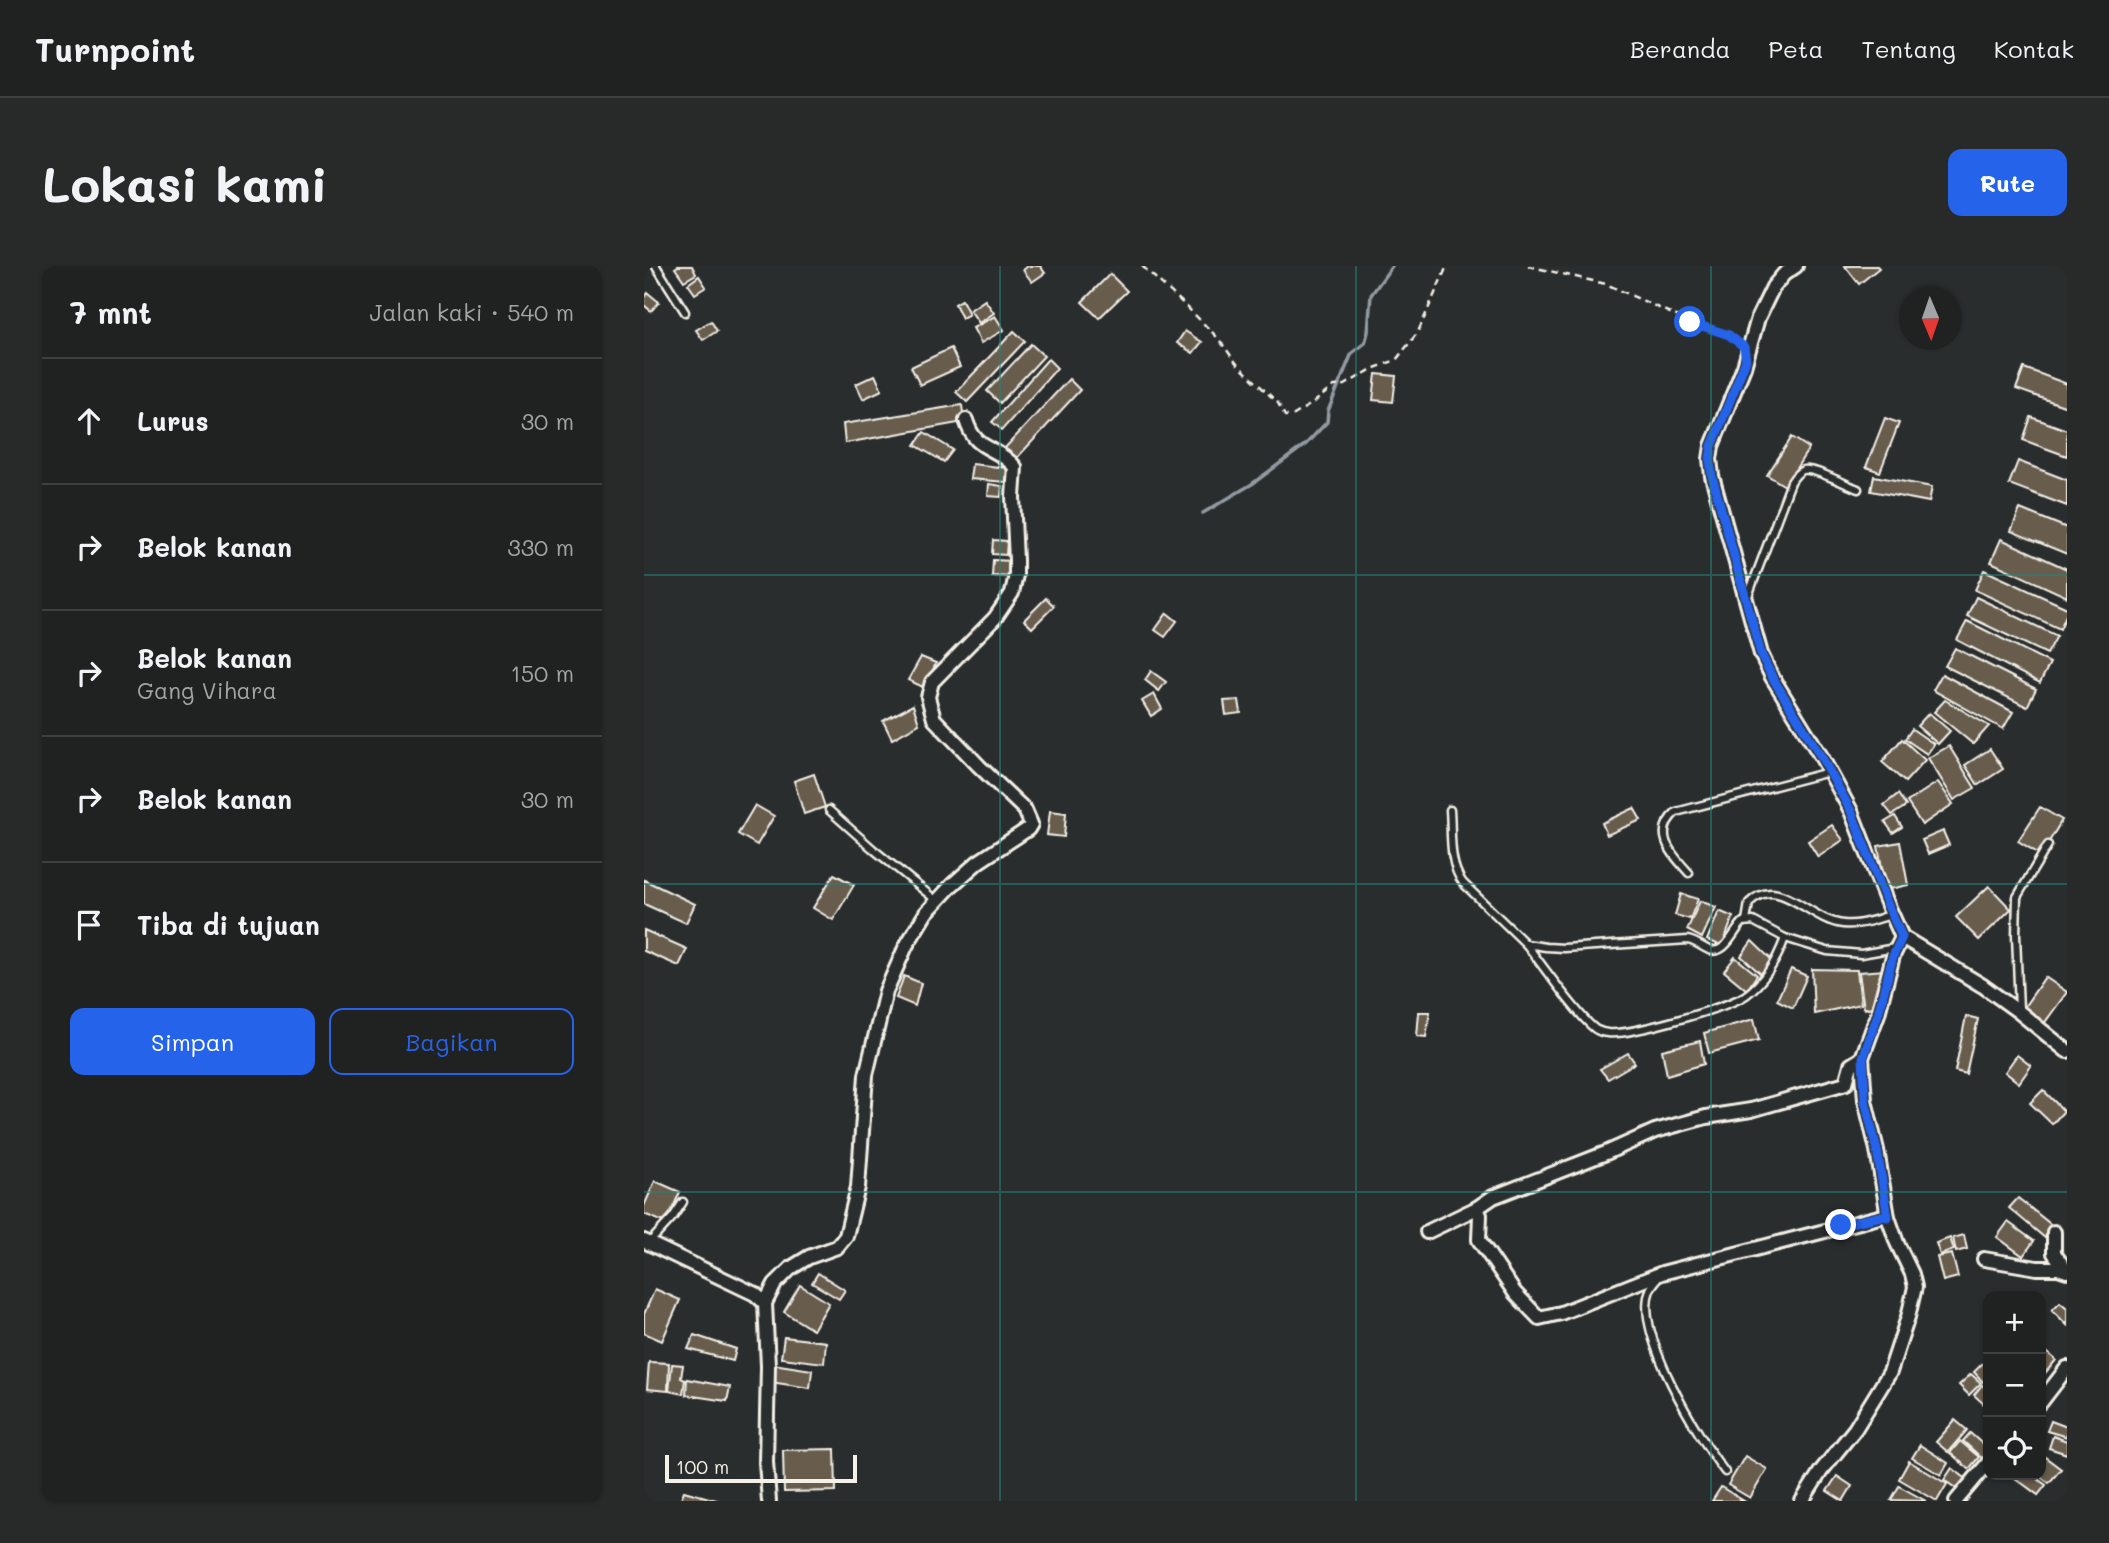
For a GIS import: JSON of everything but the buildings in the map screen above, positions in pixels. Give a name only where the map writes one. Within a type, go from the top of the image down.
[{"type":"street","points":[[1796,266],[1784,274],[1769,295],[1758,318],[1746,360],[1712,446],[1710,459],[1712,476],[1761,654],[1851,811],[1900,942],[1893,956],[1863,1058],[1865,1100],[1877,1150],[1888,1217],[1915,1281],[1905,1328],[1890,1372],[1855,1430],[1821,1471],[1802,1501]]},
{"type":"street","points":[[769,1501],[766,1462],[768,1366],[765,1303],[775,1284],[792,1268],[844,1241],[858,1187],[864,1089],[881,1007],[906,946],[926,913],[937,901],[968,871],[1023,833],[1031,824],[1025,810],[934,719],[928,697],[932,682],[1006,603],[1012,593],[1016,575],[1013,497],[1015,467],[1000,454],[976,440],[966,420]]},
{"type":"street","points":[[1900,942],[1950,965],[2019,1012],[2067,1051]]},
{"type":"street","points":[[1427,1232],[1477,1208],[1493,1197],[1606,1153],[1655,1130],[1706,1117],[1751,1110],[1846,1083],[1851,1065],[1863,1058]]},
{"type":"street","points":[[1477,1208],[1480,1215],[1479,1240],[1515,1293],[1539,1318],[1561,1313],[1662,1273],[1841,1225],[1888,1217]]},
{"type":"street","points":[[2054,1232],[2054,1253],[2066,1270]]},
{"type":"street","points":[[646,1242],[755,1294],[765,1303]]},
{"type":"street","points":[[1984,1259],[2066,1270]]},
{"type":"street","points":[[2046,1395],[2067,1368]]},
{"type":"street","points":[[1956,1501],[1983,1469]]},
{"type":"lane","points":[[656,266],[685,312]]},
{"type":"lane","points":[[1746,601],[1791,482],[1797,474],[1803,470],[1814,471],[1858,489]]},
{"type":"lane","points":[[1689,873],[1667,844],[1668,821],[1676,812],[1829,772]]},
{"type":"lane","points":[[829,810],[937,901]]},
{"type":"lane","points":[[1450,810],[1453,858],[1463,883],[1525,944],[1589,1025],[1609,1034],[1674,1020],[1733,1002],[1746,995],[1765,976],[1778,956],[1785,938]]},
{"type":"lane","points":[[2019,1012],[2017,897],[2048,845]]},
{"type":"lane","points":[[1525,944],[1564,948],[1688,940],[1709,950],[1718,950],[1724,948],[1738,927],[1746,921],[1749,903],[1762,893],[1772,891],[1789,898],[1817,916],[1843,924],[1868,922],[1891,915]]},
{"type":"lane","points":[[1746,921],[1820,949],[1852,954],[1875,952],[1900,942]]},
{"type":"lane","points":[[646,1242],[658,1234],[683,1202]]},
{"type":"lane","points":[[1662,1273],[1650,1287],[1647,1305],[1657,1349],[1697,1432],[1725,1472]]},
{"type":"path","points":[[1142,266],[1218,338],[1237,364],[1278,403],[1285,416],[1294,415],[1314,403],[1334,386],[1345,385],[1396,360],[1418,332],[1447,266]]},
{"type":"path","points":[[1528,266],[1606,284],[1690,322],[1729,335],[1744,347],[1746,360]]},
{"type":"waterway","points":[[1203,513],[1252,484],[1306,444],[1327,422],[1328,411],[1352,353],[1365,343],[1371,295],[1392,266]]},
{"type":"route","points":[[1690,322],[1729,335],[1744,347],[1746,360],[1710,452],[1712,476],[1761,654],[1851,811],[1902,937],[1893,956],[1863,1058],[1865,1100],[1877,1150],[1888,1217],[1841,1225]]}]
